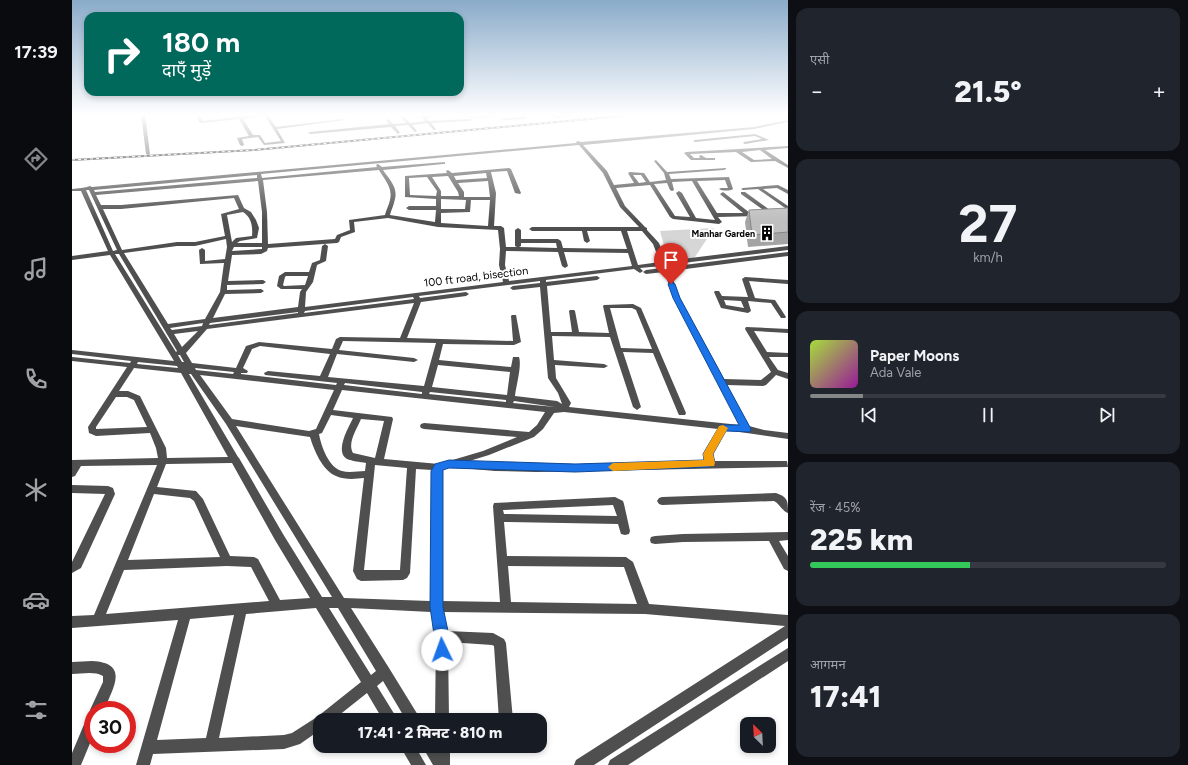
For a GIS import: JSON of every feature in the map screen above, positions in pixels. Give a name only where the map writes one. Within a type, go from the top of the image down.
[{"type":"street","points":[[147,150],[148,154]]},
{"type":"street","points":[[83,189],[504,150]]},
{"type":"street","points":[[585,150],[605,172],[623,207],[645,229],[656,243],[676,298],[750,430]]},
{"type":"street","points":[[708,150],[712,152]]},
{"type":"street","points":[[759,150],[788,167]]},
{"type":"street","points":[[713,159],[693,159],[686,153],[762,150]]},
{"type":"street","points":[[737,151],[753,161],[776,160]]},
{"type":"street","points":[[697,153],[705,159]]},
{"type":"street","points":[[438,156],[461,192],[462,198]]},
{"type":"street","points":[[656,161],[666,173],[672,190]]},
{"type":"street","points":[[376,162],[392,185],[394,198],[387,214],[388,216]]},
{"type":"street","points":[[83,189],[260,179],[443,163]]},
{"type":"street","points":[[493,198],[438,198],[407,196],[406,177],[510,169],[518,193]]},
{"type":"street","points":[[666,173],[724,169]]},
{"type":"street","points":[[488,171],[493,198],[491,227]]},
{"type":"street","points":[[231,248],[262,252],[265,250],[266,226],[259,172]]},
{"type":"street","points":[[637,184],[630,173],[642,174],[650,183],[672,216],[719,222],[694,180]]},
{"type":"street","points":[[428,176],[438,189],[438,225]]},
{"type":"street","points":[[614,187],[669,181],[727,178],[731,189],[722,192],[748,214]]},
{"type":"street","points":[[455,182],[490,179]]},
{"type":"street","points":[[779,213],[743,191],[779,186],[788,192]]},
{"type":"street","points":[[759,188],[786,204],[788,208]]},
{"type":"street","points":[[83,189],[99,207],[116,251],[168,329],[184,363],[279,537],[387,713]]},
{"type":"street","points":[[83,189],[116,251],[184,363],[229,422],[410,713]]},
{"type":"street","points":[[679,193],[694,219]]},
{"type":"street","points":[[99,207],[126,207],[233,195],[237,197],[243,210]]},
{"type":"street","points":[[438,212],[468,211],[469,198]]},
{"type":"street","points":[[409,208],[468,216]]},
{"type":"street","points":[[184,363],[223,292],[226,283],[231,248],[238,239],[255,236],[256,228],[253,220],[249,213],[243,210],[224,214],[231,248]]},
{"type":"street","points":[[716,215],[779,213]]},
{"type":"street","points":[[231,248],[337,241],[339,236],[353,232],[351,221],[388,216],[438,225],[501,228],[503,249],[502,265],[506,283]]},
{"type":"street","points":[[532,229],[645,229]]},
{"type":"street","points":[[584,229],[587,241]]},
{"type":"street","points":[[518,230],[519,249]]},
{"type":"street","points":[[624,230],[636,268],[642,272]]},
{"type":"street","points":[[72,258],[177,244],[196,244],[228,237]]},
{"type":"street","points":[[518,241],[555,240],[559,242],[565,266]]},
{"type":"street","points":[[301,312],[303,292],[310,282],[314,264],[323,261],[325,246]]},
{"type":"street","name":"100 ft road, bisection","points":[[417,298],[506,283],[596,278],[642,272],[788,248]]},
{"type":"street","points":[[503,249],[631,251]]},
{"type":"street","points":[[202,250],[202,263],[228,261]]},
{"type":"street","points":[[765,251],[771,256]]},
{"type":"street","name":"100 ft road, bisection","points":[[544,282],[636,268],[666,267],[788,254]]},
{"type":"street","points":[[307,287],[283,288],[280,286],[282,276],[285,274],[312,274]]},
{"type":"street","points":[[752,299],[745,279],[788,282]]},
{"type":"street","points":[[226,283],[263,282]]},
{"type":"street","points":[[168,329],[544,282],[547,334],[553,382],[562,393],[566,403],[564,409]]},
{"type":"street","points":[[223,292],[261,291]]},
{"type":"street","points":[[744,299],[747,311],[723,307],[718,294],[744,299],[773,301],[783,317]]},
{"type":"street","points":[[403,340],[417,298]]},
{"type":"street","points":[[637,407],[605,306],[636,307],[639,309],[682,413]]},
{"type":"street","points":[[572,311],[576,335]]},
{"type":"street","points":[[323,379],[338,340],[343,338],[440,342],[516,342],[514,316]]},
{"type":"street","points":[[788,331],[749,328],[775,372],[788,376]]},
{"type":"street","points":[[547,334],[613,335]]},
{"type":"street","points":[[426,392],[440,342]]},
{"type":"street","points":[[238,373],[249,348],[255,345],[334,351],[414,360]]},
{"type":"street","points":[[618,350],[657,351]]},
{"type":"street","points":[[764,354],[788,355]]},
{"type":"street","points":[[73,358],[184,363],[238,373],[426,392],[510,402],[551,410],[564,409],[750,430],[788,436]]},
{"type":"street","points":[[510,402],[516,359]]},
{"type":"street","points":[[134,361],[92,427],[92,431],[96,433],[152,430]]},
{"type":"street","points":[[435,362],[515,370]]},
{"type":"street","points":[[550,362],[604,366]]},
{"type":"street","points":[[722,382],[763,383],[775,372]]},
{"type":"street","points":[[238,373],[323,379],[341,384]]},
{"type":"street","points":[[229,422],[309,434],[314,433],[319,430],[341,384]]},
{"type":"street","points":[[97,621],[163,461],[161,448],[137,398],[128,394],[114,394]]},
{"type":"street","points":[[510,402],[557,404],[564,409]]},
{"type":"street","points":[[442,713],[442,636],[436,607],[436,471],[444,465],[486,454],[531,435],[540,427],[551,410]]},
{"type":"street","points":[[328,412],[388,418],[390,420],[370,474],[358,575],[403,575],[406,570],[412,465]]},
{"type":"street","points":[[358,415],[345,449],[350,456],[375,461],[412,465],[544,468],[658,466],[710,463],[787,464]]},
{"type":"street","points":[[424,426],[531,435]]},
{"type":"street","points":[[710,463],[708,454],[723,427]]},
{"type":"street","points":[[750,430],[763,428],[788,431]]},
{"type":"street","points":[[314,433],[319,450],[335,472],[345,475],[370,474]]},
{"type":"street","points":[[72,473],[75,463],[236,460]]},
{"type":"street","points":[[72,489],[110,491],[77,565],[72,568]]},
{"type":"street","points":[[151,490],[193,494],[198,499],[227,561]]},
{"type":"street","points":[[662,501],[776,497],[782,501],[788,509]]},
{"type":"street","points":[[506,607],[498,507],[500,505],[615,501],[619,504],[626,531]]},
{"type":"street","points":[[499,518],[622,520]]},
{"type":"street","points":[[655,540],[788,536]]},
{"type":"street","points":[[772,537],[788,566]]},
{"type":"street","points":[[121,565],[227,561],[254,562],[277,606]]},
{"type":"street","points":[[502,561],[626,562],[629,565],[645,609]]},
{"type":"street","points":[[72,622],[186,614],[319,602],[436,607],[645,609],[788,621]]},
{"type":"street","points":[[210,744],[241,609]]},
{"type":"street","points":[[143,765],[186,614]]},
{"type":"street","points":[[581,765],[788,631]]},
{"type":"street","points":[[442,636],[493,638],[500,643],[505,713]]},
{"type":"street","points":[[615,765],[788,654]]},
{"type":"street","points":[[72,668],[106,668],[110,673],[109,682],[101,701]]},
{"type":"street","points":[[331,713],[384,672]]},
{"type":"street","points":[[148,746],[284,742],[295,739],[313,727]]},
{"type":"street","points":[[74,765],[84,741]]},
{"type":"street","points":[[411,753],[419,765]]},
{"type":"street","points":[[434,753],[442,765]]},
{"type":"street","points":[[442,765],[443,753]]},
{"type":"shaded area","points":[[714,228],[693,260],[668,260],[660,231]]},
{"type":"building","points":[[788,208],[788,232],[752,235],[749,210]]},
{"type":"railway","points":[[72,160],[257,150]]},
{"type":"slow traffic","points":[[613,467],[710,463],[708,454],[723,428]]},
{"type":"place","name":"Manhar Garden","points":[[767,233]]},
{"type":"route","points":[[442,650],[442,636],[436,607],[436,471],[439,467],[449,464],[490,467],[575,468],[710,463],[708,454],[723,427],[746,429],[706,351],[676,298],[671,284]]}]
